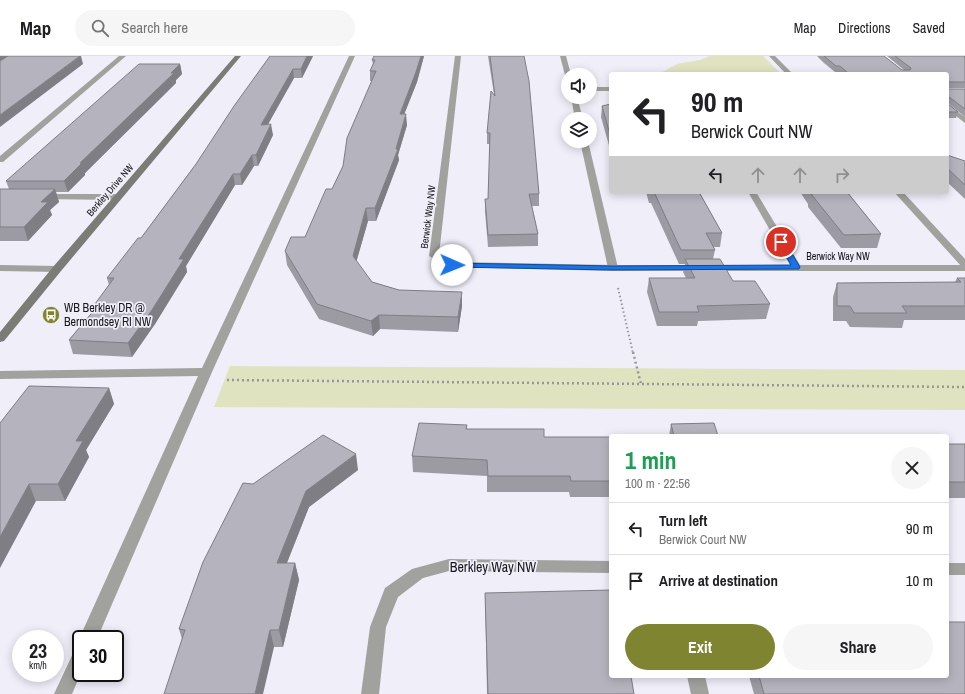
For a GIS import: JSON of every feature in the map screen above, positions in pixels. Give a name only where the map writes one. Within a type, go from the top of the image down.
[{"type":"street","points":[[0,160],[123,56]]},
{"type":"street","name":"Berkley Drive NW","points":[[0,339],[57,268],[238,56]]},
{"type":"street","points":[[92,630],[204,376],[352,56]]},
{"type":"street","name":"Berwick Way NW","points":[[458,56],[434,256],[452,265],[613,268],[965,266]]},
{"type":"street","points":[[563,56],[566,68]]},
{"type":"street","points":[[772,56],[788,72]]},
{"type":"street","points":[[597,88],[609,89]]},
{"type":"street","points":[[949,108],[965,121]]},
{"type":"street","points":[[586,148],[613,268]]},
{"type":"street","points":[[753,194],[796,267]]},
{"type":"street","points":[[900,194],[965,266]]},
{"type":"street","points":[[31,197],[118,198]]},
{"type":"street","points":[[0,268],[57,268]]},
{"type":"street","points":[[0,375],[204,376]]},
{"type":"street","name":"Berkley Way NW","points":[[370,694],[378,627],[391,593],[418,574],[449,565],[609,567]]},
{"type":"street","points":[[949,569],[965,569]]},
{"type":"street","points":[[63,694],[72,674]]},
{"type":"street","points":[[696,678],[700,694]]},
{"type":"path","points":[[613,268],[641,384]]},
{"type":"path","points":[[204,376],[641,384],[965,386]]},
{"type":"green space","points":[[710,56],[763,56],[779,72],[663,72],[677,64],[700,60]]},
{"type":"green space","points":[[230,366],[965,370],[965,410],[214,407]]},
{"type":"building","points":[[8,56],[80,56],[0,115],[0,61]]},
{"type":"building","points":[[270,56],[307,56],[301,69],[293,69],[261,125],[271,124],[256,155],[252,155],[240,174],[233,174],[179,259],[184,259],[152,310],[128,343],[69,340],[96,308],[92,308],[114,278],[107,278],[138,238],[141,238],[196,164],[234,106]]},
{"type":"building","points":[[374,56],[421,56],[400,114],[406,114],[396,149],[398,149],[375,208],[366,208],[353,256],[372,282],[399,290],[462,292],[458,317],[379,315],[371,321],[317,304],[285,251],[291,237],[305,237],[326,189],[332,189],[343,166],[347,138],[376,71],[370,71],[375,60],[372,60]]},
{"type":"building","points":[[490,56],[524,56],[529,81],[539,194],[529,194],[538,234],[488,235],[485,199],[488,199],[490,133],[487,133],[491,91],[495,96]]},
{"type":"building","points":[[824,56],[884,56],[902,70],[910,70],[911,68],[895,56],[965,56],[965,82],[949,82],[949,72],[847,72],[840,66],[836,66]]},
{"type":"building","points":[[139,64],[180,64],[171,73],[174,73],[80,163],[82,163],[64,181],[6,181]]},
{"type":"building","points":[[949,89],[965,89],[965,109],[949,97]]},
{"type":"building","points":[[609,104],[609,131],[602,106]]},
{"type":"building","points":[[949,105],[958,112],[949,112]]},
{"type":"building","points":[[949,156],[965,161],[965,185],[949,170]]},
{"type":"building","points":[[0,189],[55,189],[41,202],[48,202],[24,227],[0,227]]},
{"type":"building","points":[[655,194],[700,194],[722,233],[706,233],[715,250],[681,250]]},
{"type":"building","points":[[811,194],[849,194],[881,234],[844,235]]},
{"type":"building","points":[[685,259],[720,259],[733,281],[755,281],[770,304],[697,306],[699,312],[659,312],[649,278],[695,278]]},
{"type":"building","points":[[957,278],[965,278],[965,306],[902,306],[907,313],[854,313],[850,306],[837,306],[837,283],[961,282]]},
{"type":"building","points":[[29,386],[109,388],[76,441],[83,441],[58,484],[29,484],[0,537],[0,423]]},
{"type":"building","points":[[419,423],[467,425],[466,429],[544,429],[544,437],[609,437],[609,481],[571,481],[570,476],[488,476],[487,460],[412,456]]},
{"type":"building","points":[[714,423],[717,434],[674,434],[671,424]]},
{"type":"building","points":[[323,435],[356,454],[306,491],[277,563],[295,563],[279,630],[270,630],[255,694],[164,694],[185,630],[179,629],[203,562],[243,483],[253,484]]},
{"type":"building","points":[[949,444],[965,444],[965,482],[949,482]]},
{"type":"building","points":[[609,590],[609,678],[631,678],[634,694],[488,694],[485,593]]},
{"type":"building","points":[[949,622],[965,622],[965,694],[764,694],[760,678],[949,678]]},
{"type":"place","name":"WB Berkley DR @ Bermondsey RI NW","points":[[51,315]]},
{"type":"route","points":[[452,265],[613,268],[796,267],[781,242]]}]
